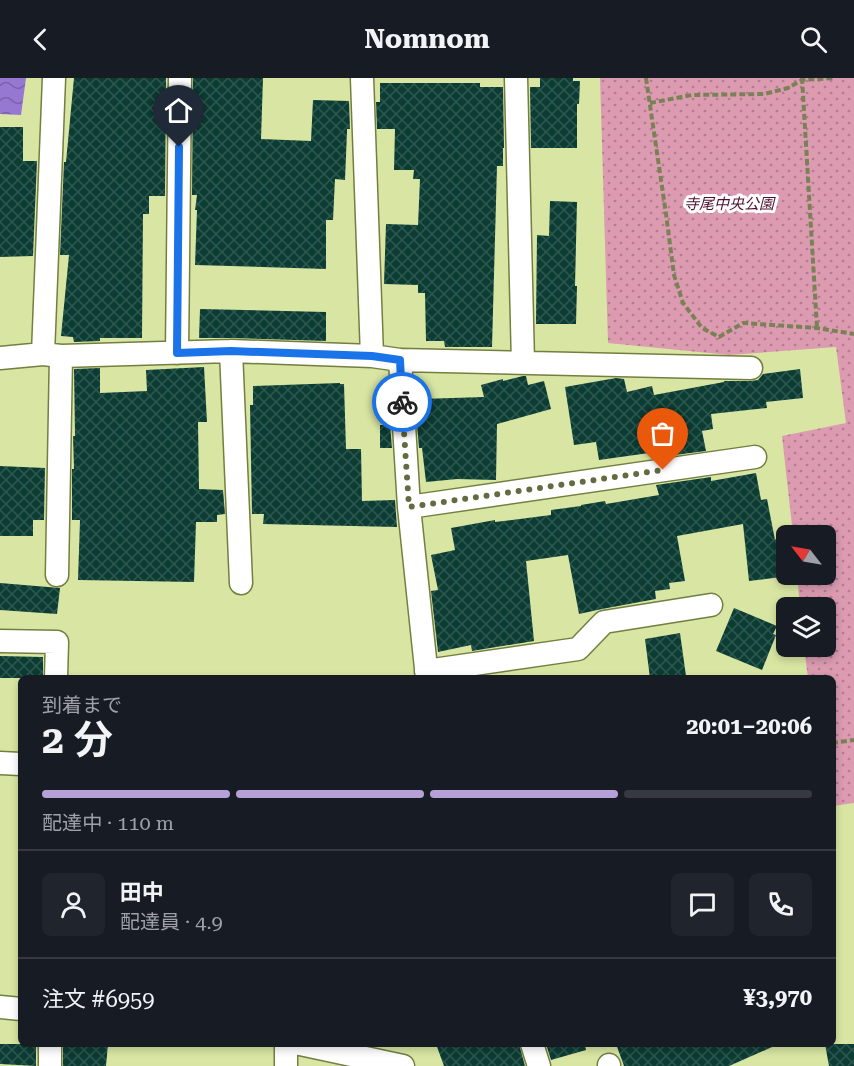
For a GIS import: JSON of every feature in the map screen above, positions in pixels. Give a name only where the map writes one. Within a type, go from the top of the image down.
[{"type":"street","points":[[54,78],[52,355],[57,575]]},
{"type":"street","points":[[177,353],[180,78]]},
{"type":"street","points":[[362,78],[372,356]]},
{"type":"street","points":[[516,78],[523,363]]},
{"type":"street","points":[[0,358],[231,351],[372,356],[400,360],[751,368]]},
{"type":"street","points":[[231,351],[241,583]]},
{"type":"street","points":[[400,360],[409,507],[426,674],[578,649],[604,622],[711,605]]},
{"type":"street","points":[[409,507],[755,457]]},
{"type":"street","points":[[0,642],[57,642],[56,675]]},
{"type":"street","points":[[0,764],[18,764]]},
{"type":"street","points":[[0,1007],[18,1009]]},
{"type":"street","points":[[50,1047],[50,1066]]},
{"type":"street","points":[[286,1047],[286,1066]]},
{"type":"street","points":[[314,1047],[403,1066]]},
{"type":"street","points":[[533,1047],[539,1066]]},
{"type":"path","points":[[646,78],[674,275],[683,303],[702,328],[719,337],[743,323],[817,328],[854,334]]},
{"type":"path","points":[[650,103],[692,95],[764,94],[788,88],[802,79],[834,78]]},
{"type":"path","points":[[802,79],[817,328]]},
{"type":"path","points":[[836,743],[854,741]]},
{"type":"green space","name":"寺尾中央公園","points":[[600,78],[854,78],[854,803],[836,806],[836,675],[808,675],[805,657],[836,657],[836,597],[799,597],[798,585],[836,585],[836,525],[792,525],[782,436],[846,423],[836,347],[729,355],[608,343]]},
{"type":"water","points":[[0,78],[26,78],[21,115],[0,114]]},
{"type":"building","points":[[74,78],[166,78],[165,196],[149,196],[149,214],[143,214],[142,338],[100,338],[100,341],[74,342],[73,337],[61,336],[69,255],[60,255],[64,162],[66,162]]},
{"type":"building","points":[[193,78],[263,78],[261,139],[311,141],[313,100],[349,101],[350,129],[347,129],[345,180],[335,179],[333,220],[326,220],[326,269],[195,265],[197,195],[192,195]]},
{"type":"building","points":[[540,78],[573,78],[573,81],[580,81],[579,104],[577,104],[577,148],[531,148],[530,87],[540,87]]},
{"type":"building","points":[[380,83],[480,83],[480,87],[503,87],[504,148],[503,166],[497,166],[492,347],[445,347],[444,341],[426,341],[425,293],[418,293],[418,285],[384,284],[386,224],[418,225],[420,179],[413,179],[414,170],[394,170],[395,129],[377,129],[376,102],[380,102]]},
{"type":"building","points":[[0,127],[23,127],[23,161],[37,161],[33,256],[0,257]]},
{"type":"building","points":[[550,201],[577,202],[576,324],[536,324],[537,235],[549,236]]},
{"type":"building","points":[[200,309],[326,312],[326,341],[199,338]]},
{"type":"building","points":[[204,367],[207,422],[198,422],[199,489],[223,490],[225,514],[217,515],[217,522],[196,522],[194,582],[78,580],[80,520],[72,520],[73,436],[75,436],[74,369],[100,368],[100,393],[147,391],[146,370]]},
{"type":"building","points":[[800,369],[803,398],[766,402],[767,408],[711,414],[713,429],[702,431],[706,451],[651,458],[649,453],[599,460],[596,442],[574,445],[565,387],[616,378],[624,379],[627,392],[652,386],[654,395],[724,381],[758,380],[763,374]]},
{"type":"building","points":[[526,376],[528,385],[544,381],[551,409],[497,424],[496,480],[457,479],[426,482],[417,425],[420,425],[420,399],[484,397],[481,385]]},
{"type":"building","points":[[344,384],[346,449],[361,449],[362,501],[395,500],[397,527],[263,524],[264,514],[252,514],[250,405],[253,405],[253,386]]},
{"type":"building","points":[[380,425],[390,425],[392,448],[380,448]]},
{"type":"building","points":[[0,466],[45,468],[44,520],[33,520],[33,536],[0,536]]},
{"type":"building","points":[[756,473],[761,500],[767,499],[776,539],[776,578],[749,581],[743,524],[677,536],[685,581],[669,583],[670,589],[655,591],[656,599],[579,614],[568,555],[526,561],[534,641],[472,651],[471,645],[438,652],[431,591],[438,590],[431,555],[455,550],[451,528],[495,520],[495,522],[551,515],[551,510],[659,495],[656,485],[711,477],[711,481]]},
{"type":"building","points":[[0,583],[60,588],[57,614],[0,610]]},
{"type":"building","points":[[734,608],[776,626],[773,634],[776,635],[762,670],[716,651]]},
{"type":"building","points":[[680,633],[686,675],[650,675],[645,639]]},
{"type":"building","points":[[0,656],[43,657],[43,675],[0,678]]},
{"type":"building","points":[[0,1044],[36,1047],[36,1066],[0,1064]]},
{"type":"building","points":[[836,1044],[854,1044],[854,1066],[829,1066],[826,1047],[836,1047]]},
{"type":"building","points":[[63,1047],[108,1047],[106,1066],[63,1066]]},
{"type":"building","points":[[437,1047],[520,1047],[525,1066],[444,1066]]},
{"type":"building","points":[[547,1047],[586,1047],[586,1050],[551,1060]]},
{"type":"building","points":[[617,1047],[772,1047],[729,1066],[624,1066]]},
{"type":"way so far","points":[[402,402],[409,507],[663,470]]},
{"type":"route","points":[[179,147],[177,353],[231,351],[372,356],[400,360],[402,402]]}]
